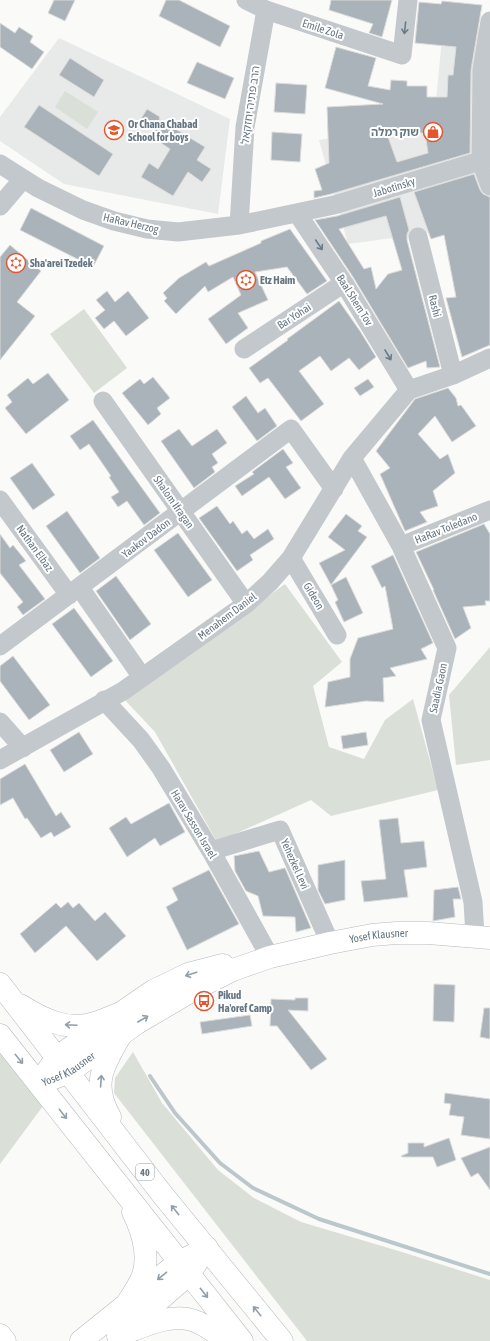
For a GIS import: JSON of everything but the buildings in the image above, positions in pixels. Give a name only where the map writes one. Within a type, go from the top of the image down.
[{"type":"main road","name":"Yosef Klausner","points":[[39,1084],[63,1064],[122,1023],[153,991],[188,974],[222,965],[270,957],[372,935],[428,933],[483,937]]},
{"type":"main road","points":[[6,992],[35,1014],[66,1026],[122,1023],[100,1078],[101,1094],[107,1111],[132,1154]]},
{"type":"main road","name":"40","points":[[6,992],[132,1154],[282,1341]]},
{"type":"main road","points":[[0,1035],[242,1341]]},
{"type":"main road","points":[[123,1191],[136,1218],[146,1253],[145,1267],[141,1280],[127,1304]]},
{"type":"main road","points":[[115,1339],[184,1268],[207,1248]]},
{"type":"main road","points":[[81,1341],[127,1304],[184,1268]]},
{"type":"main road","points":[[115,1339],[154,1321],[174,1319],[192,1320],[211,1329],[227,1341]]},
{"type":"main road","points":[[0,1335],[5,1341]]},
{"type":"street","name":"Emile Zola","points":[[246,0],[266,10],[402,55],[408,0]]},
{"type":"street","name":"הרב פתיה יחזקאל","points":[[239,225],[245,127],[266,10]]},
{"type":"street","points":[[490,21],[482,70],[485,160],[490,186]]},
{"type":"street","name":"Jabotinsky","points":[[297,213],[334,205],[485,160]]},
{"type":"street","name":"HaRav Herzog","points":[[0,164],[22,179],[83,210],[114,221],[147,229],[178,232],[239,225],[297,213]]},
{"type":"street","points":[[0,206],[22,179]]},
{"type":"street","name":"Baal Shem Tov","points":[[297,213],[344,283],[409,390]]},
{"type":"street","name":"Rashi","points":[[418,237],[453,375]]},
{"type":"street","name":"Bar Yohai","points":[[244,349],[344,283]]},
{"type":"street","points":[[409,390],[453,375],[490,358]]},
{"type":"street","name":"Menahem Daniel","points":[[0,760],[122,691],[246,604],[270,582],[291,558],[352,458],[409,390]]},
{"type":"street","name":"Shalom Ifragan","points":[[103,401],[246,604]]},
{"type":"street","name":"Yaakov Dadon","points":[[0,646],[291,429],[334,489]]},
{"type":"street","name":"Saadia Gaon","points":[[352,458],[401,546],[447,648],[431,720],[473,902],[483,937]]},
{"type":"street","name":"Nathan Elbaz","points":[[0,500],[142,677]]},
{"type":"street","name":"HaRav Toledano","points":[[401,546],[490,510]]},
{"type":"street","name":"Gideon","points":[[291,558],[337,635]]},
{"type":"street","name":"Harav Sasson Israel","points":[[104,700],[141,740],[161,768],[211,852],[270,957]]},
{"type":"street","points":[[0,722],[22,748]]},
{"type":"street","name":"Yehezkel Levi","points":[[211,852],[280,830],[330,943]]},
{"type":"shaded area","name":"שוק רמלה","points":[[443,27],[490,29],[490,225],[348,244],[319,140],[434,123]]},
{"type":"shaded area","name":"Or Chana Chabad School for boys","points":[[59,38],[230,119],[218,214],[64,184],[0,141],[0,117]]},
{"type":"shaded area","points":[[65,91],[98,112],[87,129],[55,107]]},
{"type":"shaded area","points":[[84,309],[127,368],[94,393],[50,334]]},
{"type":"shaded area","points":[[285,584],[342,662],[313,686],[329,747],[364,759],[385,720],[413,699],[438,790],[331,816],[311,800],[217,842],[155,732],[124,699],[149,683]]},
{"type":"shaded area","points":[[490,647],[490,760],[456,765],[449,695]]},
{"type":"shaded area","points":[[0,1050],[43,1106],[0,1164]]},
{"type":"shaded area","points":[[133,1052],[162,1103],[218,1170],[254,1198],[301,1222],[490,1280],[490,1341],[307,1341],[114,1093],[115,1078]]},
{"type":"waterway","points":[[150,1076],[175,1113],[220,1163],[253,1188],[319,1219],[490,1274]]},
{"type":"place","name":"Or Chana Chabad School for boys","points":[[114,130]]},
{"type":"place","name":"שוק רמלה","points":[[433,132]]},
{"type":"place","name":"Sha'arei Tzedek","points":[[16,263]]},
{"type":"place","name":"Etz Haim","points":[[246,280]]},
{"type":"place","name":"Pikud Ha'oref Camp","points":[[204,1001]]}]
